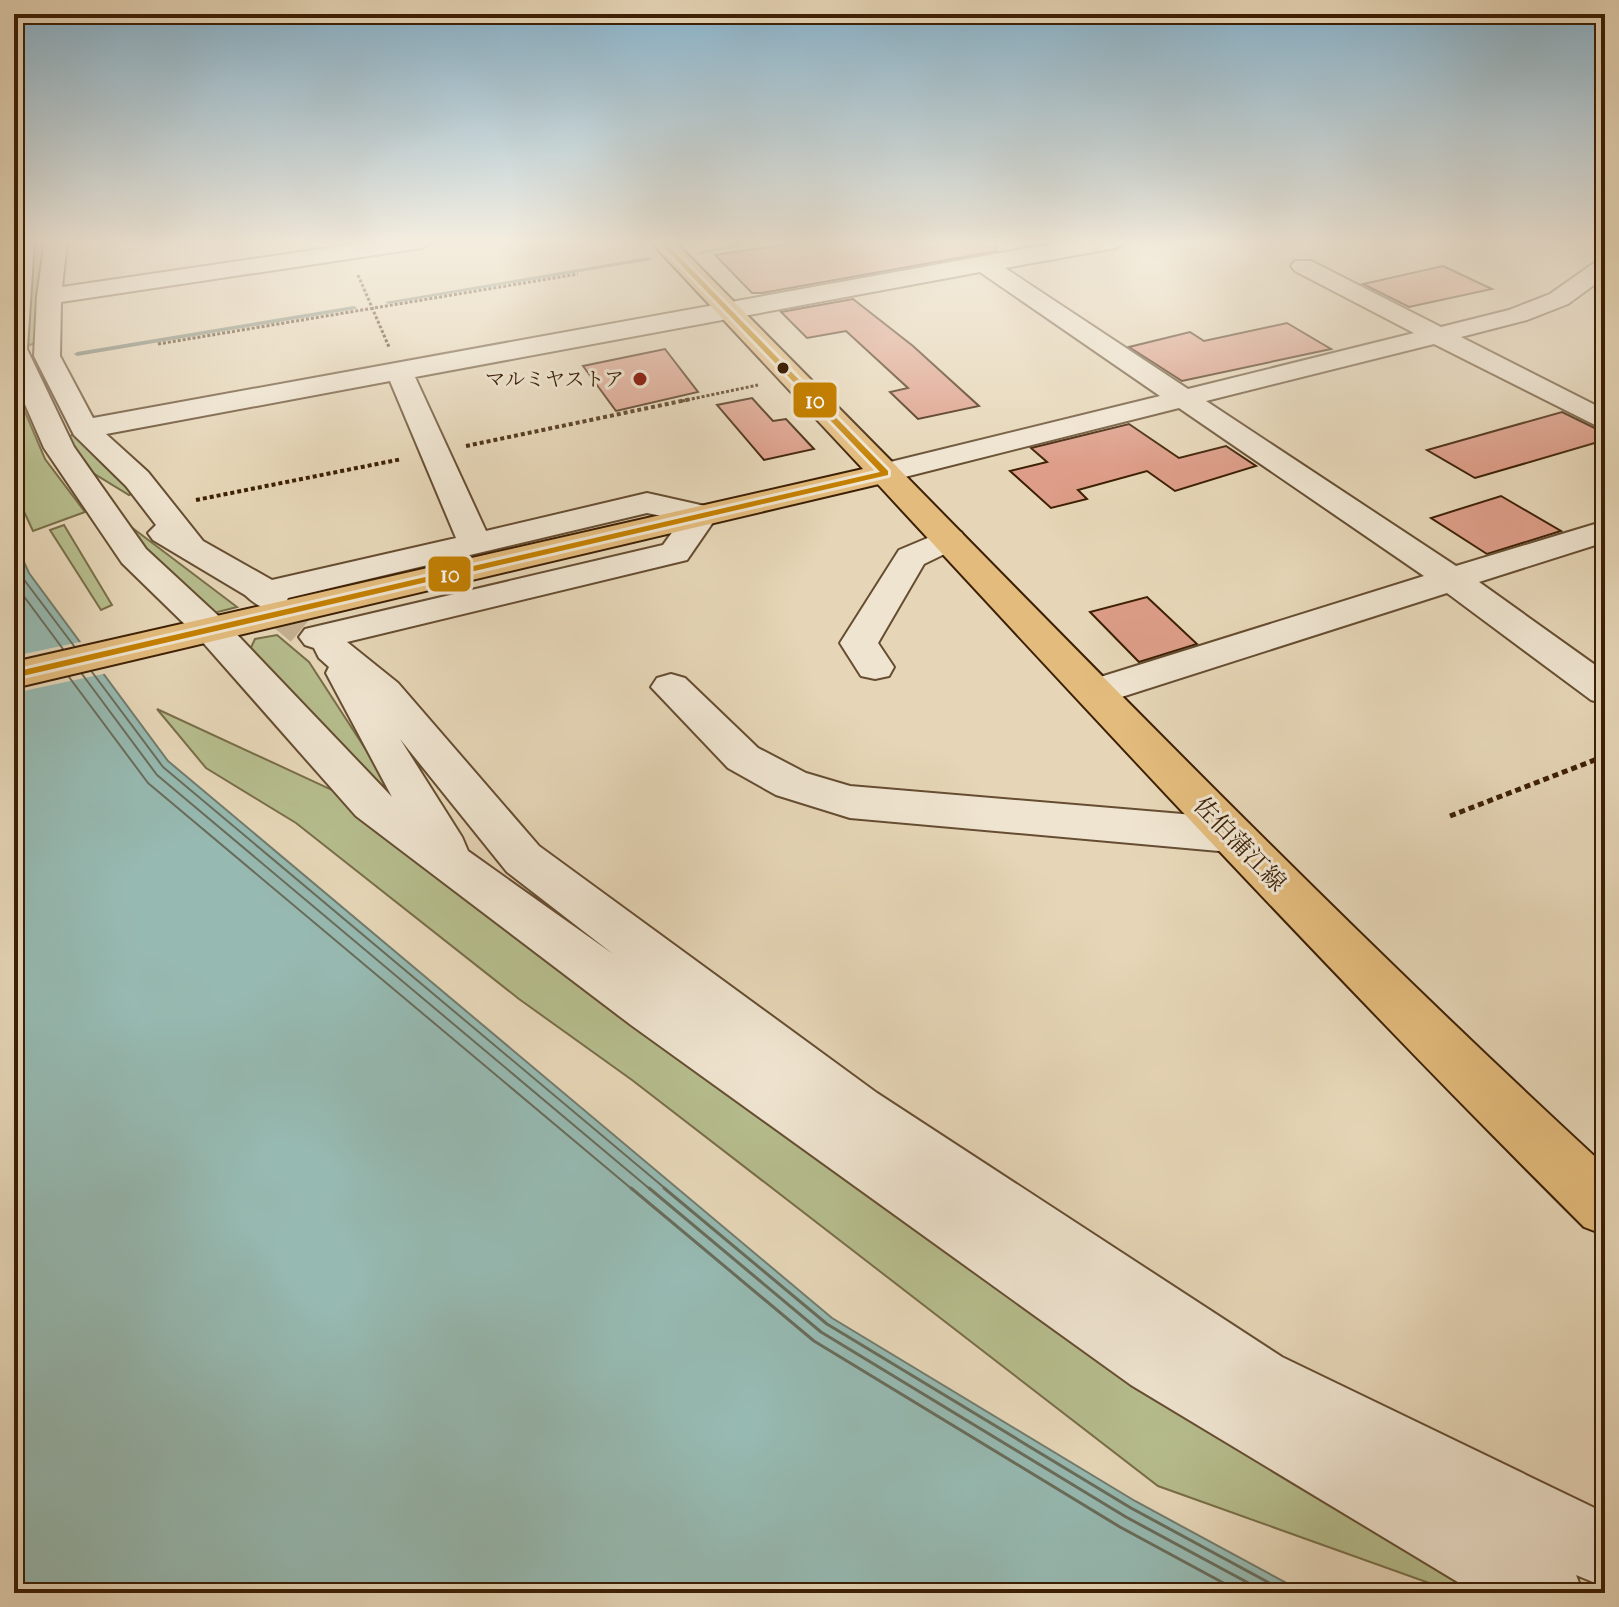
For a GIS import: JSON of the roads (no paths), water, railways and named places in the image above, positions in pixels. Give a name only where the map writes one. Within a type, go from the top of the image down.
[{"type":"main road","name":"佐伯蒲江線","points":[[735,316],[1230,835],[1440,1048],[1605,1206]]},
{"type":"main road","points":[[14,675],[885,473]]},
{"type":"street","points":[[17,316],[14,349],[59,448],[186,636],[372,805],[649,1009],[1154,1362],[1546,1593]]},
{"type":"street","points":[[48,316],[47,356],[84,429],[137,479],[191,548]]},
{"type":"street","points":[[84,429],[697,316]]},
{"type":"street","points":[[1061,316],[1454,581],[1605,691]]},
{"type":"street","points":[[1402,316],[1605,421]]},
{"type":"street","points":[[885,473],[1509,316]]},
{"type":"street","points":[[399,371],[474,541]]},
{"type":"street","points":[[86,487],[268,596],[474,541],[647,503],[702,515],[675,553],[318,637]]},
{"type":"street","points":[[1095,692],[1605,531]]},
{"type":"street","points":[[875,667],[859,643],[911,557],[949,539]]},
{"type":"street","points":[[318,637],[458,868]]},
{"type":"street","points":[[318,637],[384,692],[523,859],[857,1111],[1259,1380],[1605,1551]]},
{"type":"street","points":[[671,687],[743,758],[791,784],[850,802],[1230,835]]},
{"type":"water","points":[[14,540],[29,573],[168,761],[832,1318],[1135,1501],[1305,1593],[14,1593]]},
{"type":"waterway","points":[[77,354],[306,316]]},
{"type":"tunnel","points":[[271,599],[276,603]]},
{"type":"tunnel","points":[[274,601],[304,626]]},
{"type":"place","name":"マルミヤストア","points":[[640,379]]}]
